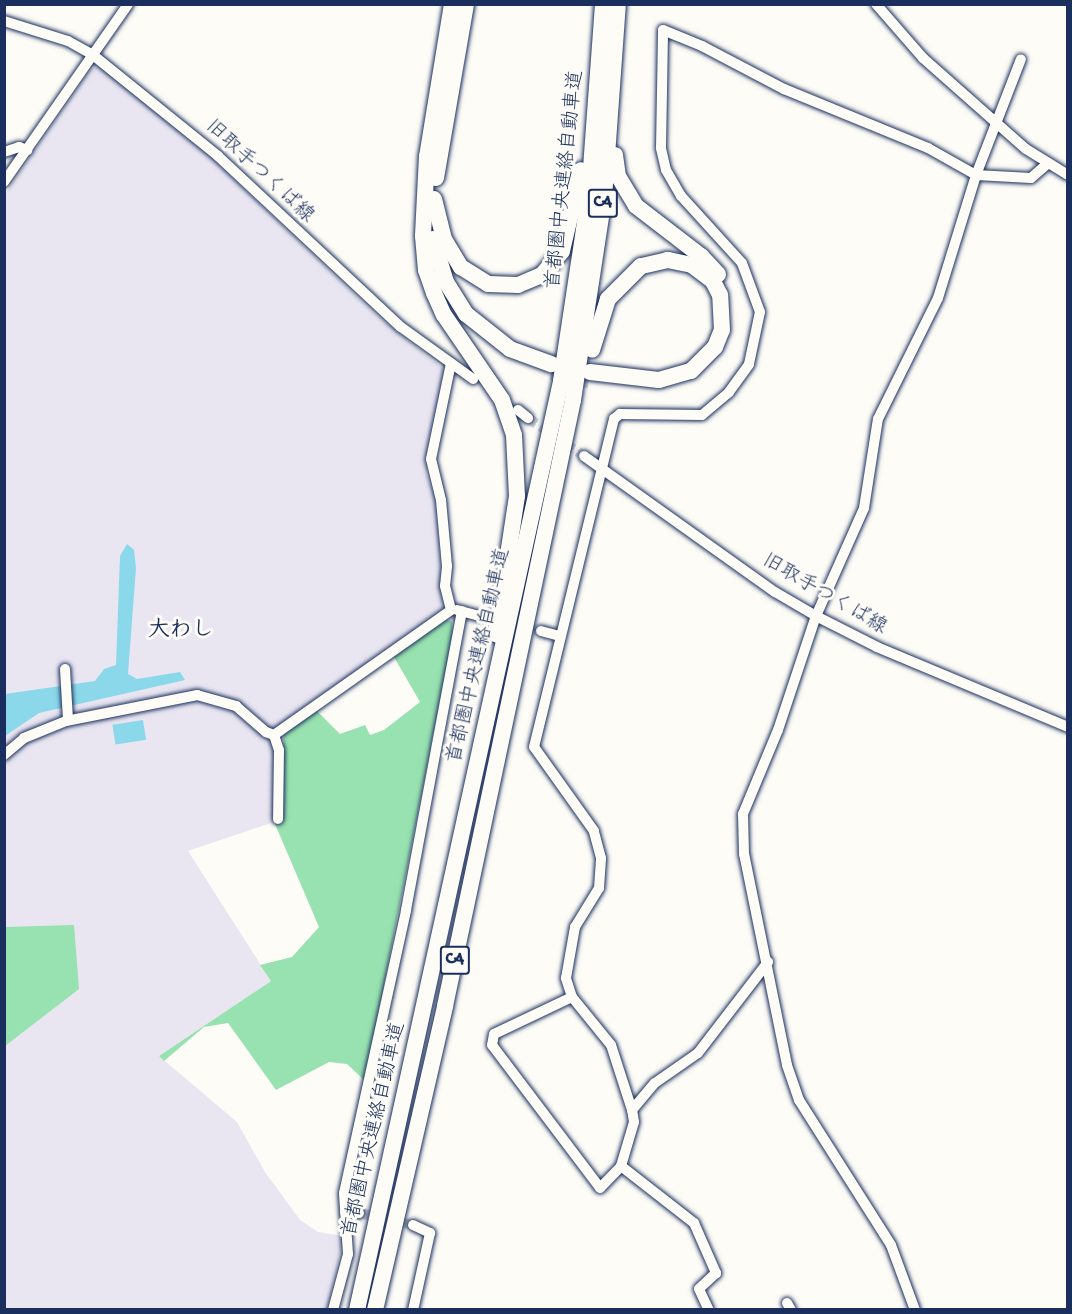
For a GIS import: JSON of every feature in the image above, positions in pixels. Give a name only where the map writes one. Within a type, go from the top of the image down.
[{"type":"highway","points":[[452,4],[427,156],[423,201],[426,270],[444,315],[502,400],[518,457],[514,525],[475,777]]},
{"type":"highway","points":[[426,259],[451,308],[472,332],[500,353],[551,368],[510,349],[466,314],[440,268],[433,242],[434,199],[466,4]]},
{"type":"highway","name":"首都圏中央連絡自動車道","points":[[357,1310],[561,381],[589,195],[598,98],[603,4]]},
{"type":"highway","points":[[531,609],[552,544],[594,340],[608,299],[631,273],[650,262],[668,260],[692,265],[712,281],[720,295],[722,330],[716,347],[691,371],[659,380],[590,376],[646,388],[690,382],[717,363],[726,347],[732,313],[729,295],[713,268],[636,206],[618,176],[615,151],[620,4]]},
{"type":"highway","name":"首都圏中央連絡自動車道","points":[[375,1310],[531,609],[590,306],[604,198],[620,4]]},
{"type":"highway","points":[[434,199],[451,253],[474,278],[502,286],[518,285],[542,275],[554,265],[568,235],[589,117],[598,98]]},
{"type":"street","points":[[4,182],[128,4]]},
{"type":"street","points":[[876,4],[899,35],[997,123],[1046,165],[1068,175]]},
{"type":"street","name":"旧取手つくば線","points":[[4,21],[68,41],[93,55],[218,156],[385,314],[473,379]]},
{"type":"street","points":[[572,997],[494,1034],[492,1045],[600,1188],[621,1166],[634,1122],[633,1110],[611,1045],[572,997],[566,978],[575,927],[599,888],[601,858],[594,831],[534,747],[614,419],[620,414],[702,415],[736,382],[749,364],[757,337],[760,312],[742,263],[681,196],[666,170],[661,148],[663,30],[702,46],[784,89],[928,148],[976,176],[1031,178],[1046,165]]},
{"type":"street","points":[[915,1310],[891,1245],[799,1101],[787,1065],[768,962],[744,854],[743,814],[778,730],[816,616],[864,508],[879,419],[938,298],[976,176],[1021,59]]},
{"type":"street","points":[[4,152],[19,147],[27,150]]},
{"type":"street","points":[[333,1310],[348,1254],[344,1193],[406,910],[456,610],[445,586],[447,566],[441,500],[431,459],[451,363]]},
{"type":"street","points":[[518,410],[528,417]]},
{"type":"street","name":"旧取手つくば線","points":[[584,456],[775,592],[816,616],[877,647],[1068,727]]},
{"type":"street","points":[[274,735],[456,610],[484,617]]},
{"type":"street","points":[[541,631],[560,636]]},
{"type":"street","points":[[65,669],[68,716]]},
{"type":"street","points":[[4,755],[24,738],[68,716],[197,695],[236,706],[266,732],[274,735]]},
{"type":"street","points":[[274,735],[279,750],[278,819]]},
{"type":"street","points":[[633,1110],[655,1083],[698,1053],[768,962]]},
{"type":"street","points":[[621,1166],[694,1222],[716,1273],[699,1289],[709,1310]]},
{"type":"street","points":[[345,1212],[359,1213]]},
{"type":"street","points":[[413,1225],[430,1233],[413,1310]]},
{"type":"shaded area","points":[[100,67],[200,147],[376,315],[446,371],[426,473],[436,499],[443,608],[439,618],[276,728],[269,740],[275,748],[274,822],[188,851],[271,981],[159,1056],[237,1122],[265,1172],[300,1220],[318,1232],[344,1236],[327,1309],[5,1310],[5,194],[91,69]]},
{"type":"green space","points":[[446,620],[452,621],[453,634],[365,1081],[347,1064],[329,1062],[276,1090],[228,1023],[204,1027],[164,1061],[159,1056],[271,981],[260,965],[292,957],[319,927],[275,824],[280,823],[284,733],[316,710],[340,734],[365,725],[370,735],[384,730],[420,702],[394,657]]},
{"type":"green space","points":[[74,925],[79,989],[5,1046],[5,927]]},
{"type":"water","points":[[127,544],[134,550],[136,568],[128,674],[137,679],[180,672],[185,680],[39,713],[5,736],[5,694],[95,681],[104,669],[116,665],[120,556]]},
{"type":"water","points":[[143,720],[146,740],[116,745],[112,725]]},
{"type":"waterway","points":[[23,721],[34,715]]},
{"type":"tunnel","points":[[551,372],[589,380]]},
{"type":"tunnel","points":[[528,418],[584,456]]},
{"type":"tunnel","points":[[359,1213],[413,1225]]},
{"type":"district","name":"大わし","points":[[181,632]]}]
